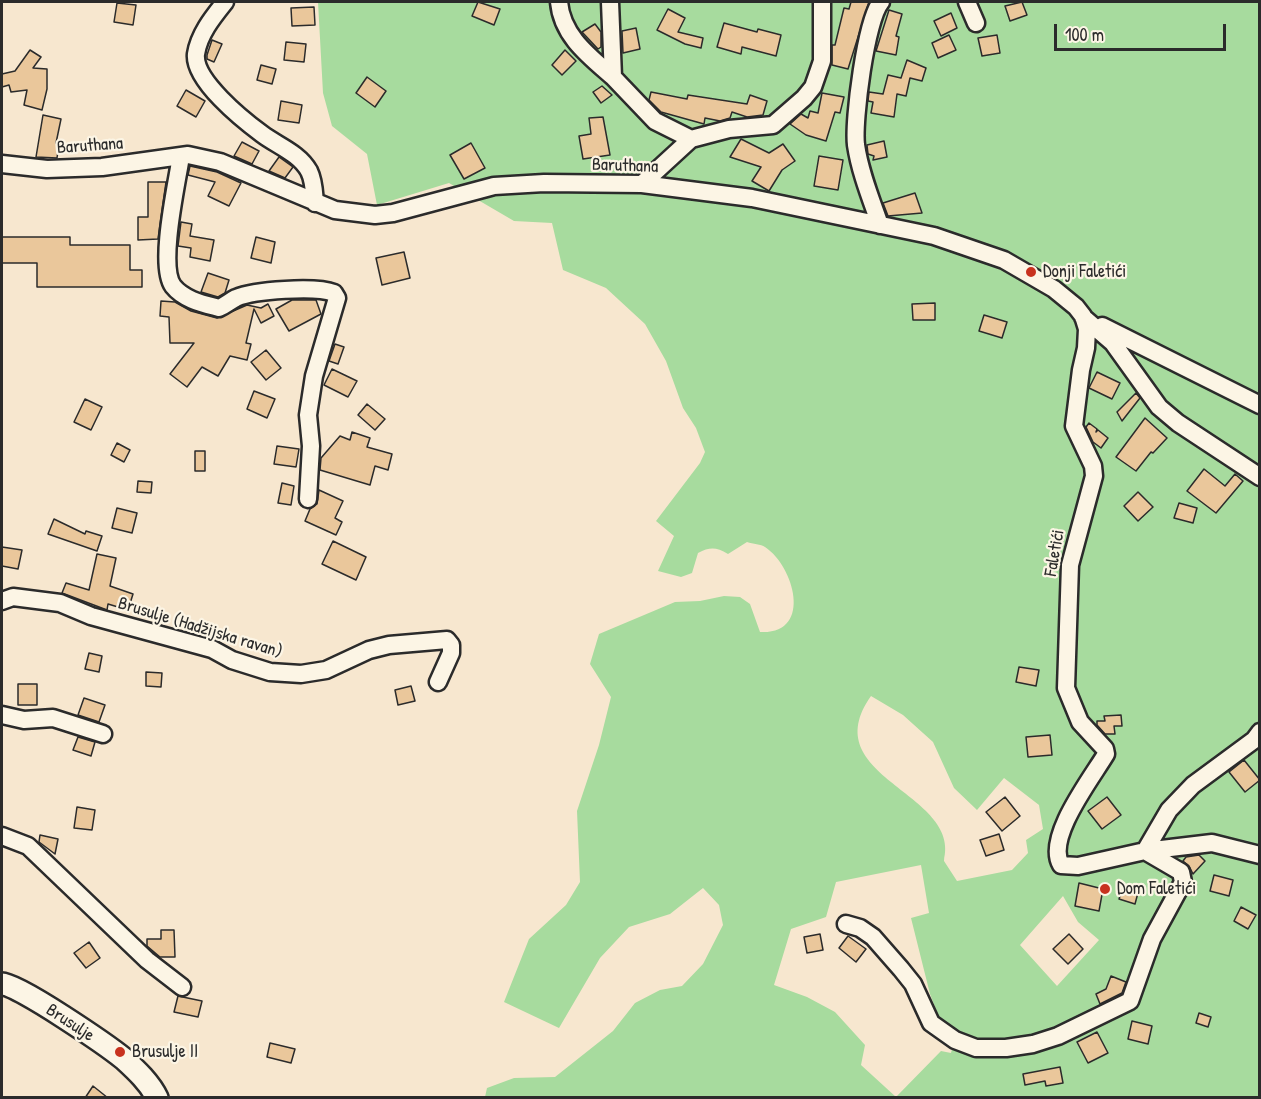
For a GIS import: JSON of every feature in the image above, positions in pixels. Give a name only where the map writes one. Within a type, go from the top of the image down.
[{"type":"main road","name":"Brusulje","points":[[2,984],[29,995],[102,1043],[144,1079],[157,1098]]},
{"type":"street","points":[[225,2],[201,36],[195,56],[200,71],[210,86],[234,110],[304,165],[314,187],[315,203]]},
{"type":"street","points":[[559,2],[563,22],[569,33],[655,121],[691,139]]},
{"type":"street","points":[[610,2],[613,78]]},
{"type":"street","points":[[642,184],[691,139],[729,129],[773,125],[804,98],[813,87],[822,61],[822,2]]},
{"type":"street","points":[[880,225],[856,144],[859,88],[873,25],[882,2]]},
{"type":"street","points":[[968,2],[976,23]]},
{"type":"street","points":[[181,156],[167,255],[173,285],[188,298],[219,308],[236,298],[311,287],[334,293],[337,298],[314,376],[308,415],[311,446],[308,499]]},
{"type":"street","name":"Baruthana","points":[[2,164],[47,169],[92,167],[181,156],[220,162],[315,203],[351,214],[393,213],[494,186],[544,183],[642,184],[752,198],[934,236],[1012,264],[1054,289],[1076,307],[1083,316]]},
{"type":"street","points":[[1083,316],[1260,405]]},
{"type":"street","points":[[1083,316],[1113,343],[1159,408],[1260,477]]},
{"type":"street","name":"Faletići","points":[[1083,316],[1087,329],[1086,348],[1074,426],[1093,466],[1094,476],[1070,565],[1066,688],[1080,722],[1105,749],[1106,754],[1059,835],[1056,857],[1061,865],[1078,866],[1145,850],[1212,843],[1260,855]]},
{"type":"street","name":"Brusulje (Hadžijska ravan)","points":[[2,601],[13,597],[60,603],[91,616],[212,649],[232,660],[270,672],[301,674],[326,670],[369,650],[389,645],[447,640],[451,645],[451,654],[438,682]]},
{"type":"street","points":[[2,715],[24,720],[53,718],[103,734]]},
{"type":"street","points":[[846,924],[860,928],[873,937],[913,984],[931,1023],[955,1041],[976,1048],[1006,1048],[1033,1044],[1059,1036],[1130,1001],[1152,939],[1183,882],[1180,872],[1145,850],[1169,810],[1193,785],[1254,740],[1260,732]]},
{"type":"street","points":[[2,836],[28,846],[147,960],[182,987]]},
{"type":"green space","points":[[318,2],[1259,2],[1259,1097],[896,1097],[485,1097],[487,1088],[514,1078],[555,1077],[613,1031],[635,1003],[660,990],[682,986],[703,964],[723,925],[719,905],[703,888],[670,914],[629,927],[600,958],[559,1028],[504,1002],[529,939],[566,905],[580,882],[577,811],[599,745],[611,697],[590,664],[599,634],[675,602],[700,601],[724,596],[740,597],[750,604],[760,632],[777,630],[787,623],[793,612],[794,598],[791,583],[776,557],[763,546],[747,542],[728,554],[713,549],[698,553],[692,573],[681,577],[658,571],[674,536],[656,521],[700,463],[705,452],[696,428],[683,408],[666,361],[645,324],[606,288],[563,270],[552,223],[514,221],[449,183],[377,205],[367,154],[332,126],[323,93]],"holes":[[[871,696],[903,715],[933,742],[954,788],[977,810],[1004,778],[1039,805],[1043,829],[1026,840],[1028,853],[1012,870],[957,881],[944,861],[944,837],[932,818],[874,766],[861,747],[858,724]],[[921,865],[929,913],[911,918],[930,994],[941,1023],[956,1033],[951,1053],[941,1051],[896,1097],[861,1065],[865,1045],[835,1012],[807,997],[774,985],[791,929],[826,917],[836,882]],[[1063,896],[1078,922],[1099,940],[1057,986],[1020,945]]]},
{"type":"building","points":[[478,2],[500,9],[494,25],[472,16]]},
{"type":"building","points":[[851,2],[869,2],[848,69],[832,65],[832,45],[835,45],[844,8],[849,9]]},
{"type":"building","points":[[1022,2],[1027,15],[1010,21],[1005,6]]},
{"type":"building","points":[[117,3],[136,5],[133,25],[114,22]]},
{"type":"building","points":[[314,7],[315,25],[292,26],[291,8]]},
{"type":"building","points":[[668,9],[685,18],[678,32],[703,38],[701,48],[685,44],[657,30]]},
{"type":"building","points":[[889,10],[902,14],[896,36],[899,37],[896,55],[876,51]]},
{"type":"building","points":[[951,13],[957,28],[941,36],[934,21]]},
{"type":"building","points":[[724,23],[757,32],[758,29],[781,35],[776,56],[742,47],[741,54],[717,47]]},
{"type":"building","points":[[595,24],[601,32],[601,47],[598,49],[582,32]]},
{"type":"building","points":[[636,28],[640,49],[623,53],[622,31]]},
{"type":"building","points":[[949,35],[956,50],[938,58],[932,43]]},
{"type":"building","points":[[997,35],[1000,53],[982,56],[978,38]]},
{"type":"building","points":[[212,40],[222,44],[214,62],[207,59]]},
{"type":"building","points":[[286,42],[306,44],[304,62],[284,60]]},
{"type":"building","points":[[30,50],[41,57],[33,68],[47,69],[47,89],[42,110],[24,105],[27,90],[11,92],[9,85],[2,87],[2,74],[15,71]]},
{"type":"building","points":[[565,50],[576,61],[562,75],[552,65]]},
{"type":"building","points":[[907,60],[926,68],[922,81],[910,78],[906,96],[897,94],[894,117],[871,113],[873,102],[868,101],[869,92],[883,94],[888,75],[901,78]]},
{"type":"building","points":[[261,65],[276,69],[272,84],[257,80]]},
{"type":"building","points":[[367,77],[386,91],[375,107],[356,93]]},
{"type":"building","points":[[602,86],[612,95],[601,103],[593,92]]},
{"type":"building","points":[[186,90],[205,101],[196,117],[177,106]]},
{"type":"building","points":[[651,92],[687,99],[688,95],[747,104],[750,95],[767,101],[763,115],[747,117],[732,112],[730,118],[720,121],[705,118],[704,124],[661,112],[649,100]]},
{"type":"building","points":[[822,93],[844,97],[840,113],[835,112],[826,141],[806,135],[790,124],[801,114],[808,118],[810,111],[818,113]]},
{"type":"building","points":[[281,101],[302,105],[299,123],[278,120]]},
{"type":"building","points":[[43,115],[61,119],[56,143],[59,144],[57,158],[36,157]]},
{"type":"building","points":[[603,117],[610,155],[583,159],[579,136],[591,134],[589,118]]},
{"type":"building","points":[[741,139],[769,153],[783,144],[795,161],[782,170],[769,191],[752,181],[761,167],[730,157]]},
{"type":"building","points":[[884,141],[887,157],[873,160],[874,156],[868,154],[867,145]]},
{"type":"building","points":[[242,142],[259,151],[252,164],[234,156]]},
{"type":"building","points":[[471,143],[485,168],[464,179],[450,155]]},
{"type":"building","points":[[819,156],[843,160],[838,190],[814,186]]},
{"type":"building","points":[[279,157],[293,167],[285,178],[269,171]]},
{"type":"building","points":[[190,166],[217,172],[241,183],[229,206],[208,196],[215,182],[188,175]]},
{"type":"building","points":[[148,182],[166,182],[158,239],[138,240],[138,217],[148,217]]},
{"type":"building","points":[[915,193],[922,213],[888,216],[883,203]]},
{"type":"building","points":[[181,222],[192,224],[190,236],[214,240],[210,261],[190,257],[191,248],[178,246]]},
{"type":"building","points":[[2,237],[70,237],[70,245],[130,245],[130,270],[142,270],[142,287],[37,287],[37,263],[2,263]]},
{"type":"building","points":[[256,237],[275,242],[271,263],[251,258]]},
{"type":"building","points":[[404,252],[410,278],[382,285],[376,258]]},
{"type":"building","points":[[208,273],[229,280],[225,293],[218,297],[201,292]]},
{"type":"building","points":[[292,300],[316,300],[321,314],[289,331],[276,309]]},
{"type":"building","points":[[161,301],[175,302],[191,311],[217,318],[247,305],[261,308],[268,304],[274,316],[261,323],[254,309],[246,343],[251,344],[247,360],[230,356],[218,376],[202,367],[187,387],[170,374],[194,343],[170,343],[169,317],[160,316]]},
{"type":"building","points":[[935,303],[935,320],[913,320],[912,304]]},
{"type":"building","points":[[984,315],[1007,322],[1002,338],[979,331]]},
{"type":"building","points":[[335,344],[344,347],[338,364],[329,361]]},
{"type":"building","points":[[266,350],[281,368],[266,380],[251,362]]},
{"type":"building","points":[[332,369],[357,381],[348,397],[324,385]]},
{"type":"building","points":[[1097,372],[1120,383],[1112,399],[1089,388]]},
{"type":"building","points":[[254,391],[275,399],[267,418],[247,409]]},
{"type":"building","points":[[1136,393],[1140,398],[1122,421],[1117,412]]},
{"type":"building","points":[[85,399],[102,407],[91,430],[74,422]]},
{"type":"building","points":[[367,404],[385,419],[375,430],[358,415]]},
{"type":"building","points":[[1145,418],[1167,438],[1153,453],[1151,452],[1136,471],[1116,457]]},
{"type":"building","points":[[1089,423],[1097,429],[1096,432],[1098,430],[1108,438],[1101,448],[1093,442],[1086,427]]},
{"type":"building","points":[[352,432],[370,438],[367,447],[392,454],[388,470],[375,466],[370,485],[320,470],[321,458],[340,436],[350,440]]},
{"type":"building","points":[[117,443],[130,450],[124,462],[111,455]]},
{"type":"building","points":[[277,446],[299,449],[296,467],[274,464]]},
{"type":"building","points":[[195,451],[205,451],[205,471],[195,471]]},
{"type":"building","points":[[1204,469],[1225,486],[1235,474],[1243,481],[1216,513],[1187,491]]},
{"type":"building","points":[[138,481],[152,482],[151,493],[137,492]]},
{"type":"building","points":[[282,483],[294,486],[291,505],[278,503]]},
{"type":"building","points":[[319,490],[343,501],[335,518],[342,522],[336,535],[305,521],[310,509],[317,504]]},
{"type":"building","points":[[1138,492],[1153,507],[1138,521],[1124,506]]},
{"type":"building","points":[[1179,503],[1197,508],[1193,523],[1174,518]]},
{"type":"building","points":[[117,508],[137,513],[132,533],[112,528]]},
{"type":"building","points":[[54,519],[85,534],[86,531],[102,536],[97,551],[48,534]]},
{"type":"building","points":[[333,541],[366,557],[356,580],[322,564]]},
{"type":"building","points":[[2,547],[22,550],[18,569],[2,566]]},
{"type":"building","points":[[97,554],[116,558],[110,586],[133,594],[128,610],[108,604],[107,610],[62,593],[66,583],[89,590]]},
{"type":"building","points":[[89,653],[102,656],[99,672],[85,669]]},
{"type":"building","points":[[1019,667],[1039,670],[1036,686],[1016,682]]},
{"type":"building","points":[[146,672],[162,673],[161,687],[146,686]]},
{"type":"building","points":[[18,684],[37,684],[37,705],[18,705]]},
{"type":"building","points":[[411,686],[415,701],[398,705],[395,690]]},
{"type":"building","points":[[84,698],[105,705],[99,722],[78,715]]},
{"type":"building","points":[[1121,715],[1122,726],[1114,726],[1115,734],[1105,734],[1097,725],[1097,721],[1105,721],[1104,716]]},
{"type":"building","points":[[1050,735],[1052,755],[1028,757],[1026,737]]},
{"type":"building","points":[[78,737],[95,742],[91,756],[73,750]]},
{"type":"building","points":[[1244,760],[1260,780],[1245,792],[1229,772]]},
{"type":"building","points":[[1005,797],[1020,816],[1002,831],[986,812]]},
{"type":"building","points":[[1107,797],[1121,815],[1102,829],[1088,811]]},
{"type":"building","points":[[77,807],[95,810],[92,830],[74,828]]},
{"type":"building","points":[[999,834],[1004,850],[986,856],[980,840]]},
{"type":"building","points":[[40,835],[58,839],[55,854],[39,842]]},
{"type":"building","points":[[1199,855],[1205,861],[1193,874],[1183,861],[1186,857]]},
{"type":"building","points":[[1214,875],[1233,880],[1229,896],[1210,891]]},
{"type":"building","points":[[1079,883],[1103,889],[1099,911],[1075,906]]},
{"type":"building","points":[[1124,885],[1139,889],[1135,904],[1119,899]]},
{"type":"building","points":[[1241,907],[1256,915],[1248,929],[1234,921]]},
{"type":"building","points":[[161,930],[174,930],[175,957],[160,957],[147,946],[147,939],[161,939]]},
{"type":"building","points":[[820,934],[823,950],[807,953],[804,937]]},
{"type":"building","points":[[1069,934],[1083,949],[1068,964],[1053,949]]},
{"type":"building","points":[[848,936],[866,949],[856,962],[839,948]]},
{"type":"building","points":[[89,942],[100,958],[86,968],[74,953]]},
{"type":"building","points":[[1111,976],[1126,982],[1122,993],[1100,1004],[1096,994],[1106,989]]},
{"type":"building","points":[[178,996],[202,1001],[198,1017],[174,1012]]},
{"type":"building","points":[[1199,1013],[1211,1017],[1208,1027],[1196,1023]]},
{"type":"building","points":[[1132,1021],[1152,1026],[1148,1044],[1128,1039]]},
{"type":"building","points":[[1097,1032],[1108,1053],[1088,1063],[1077,1042]]},
{"type":"building","points":[[270,1043],[295,1049],[291,1063],[267,1057]]},
{"type":"building","points":[[1060,1067],[1063,1083],[1046,1086],[1045,1081],[1025,1085],[1023,1074]]},
{"type":"building","points":[[93,1086],[108,1098],[85,1098]]},
{"type":"place","name":"Donji Faletići","points":[[1031,272]]},
{"type":"place","name":"Dom Faletići","points":[[1105,889]]},
{"type":"place","name":"Brusulje II","points":[[120,1052]]}]
